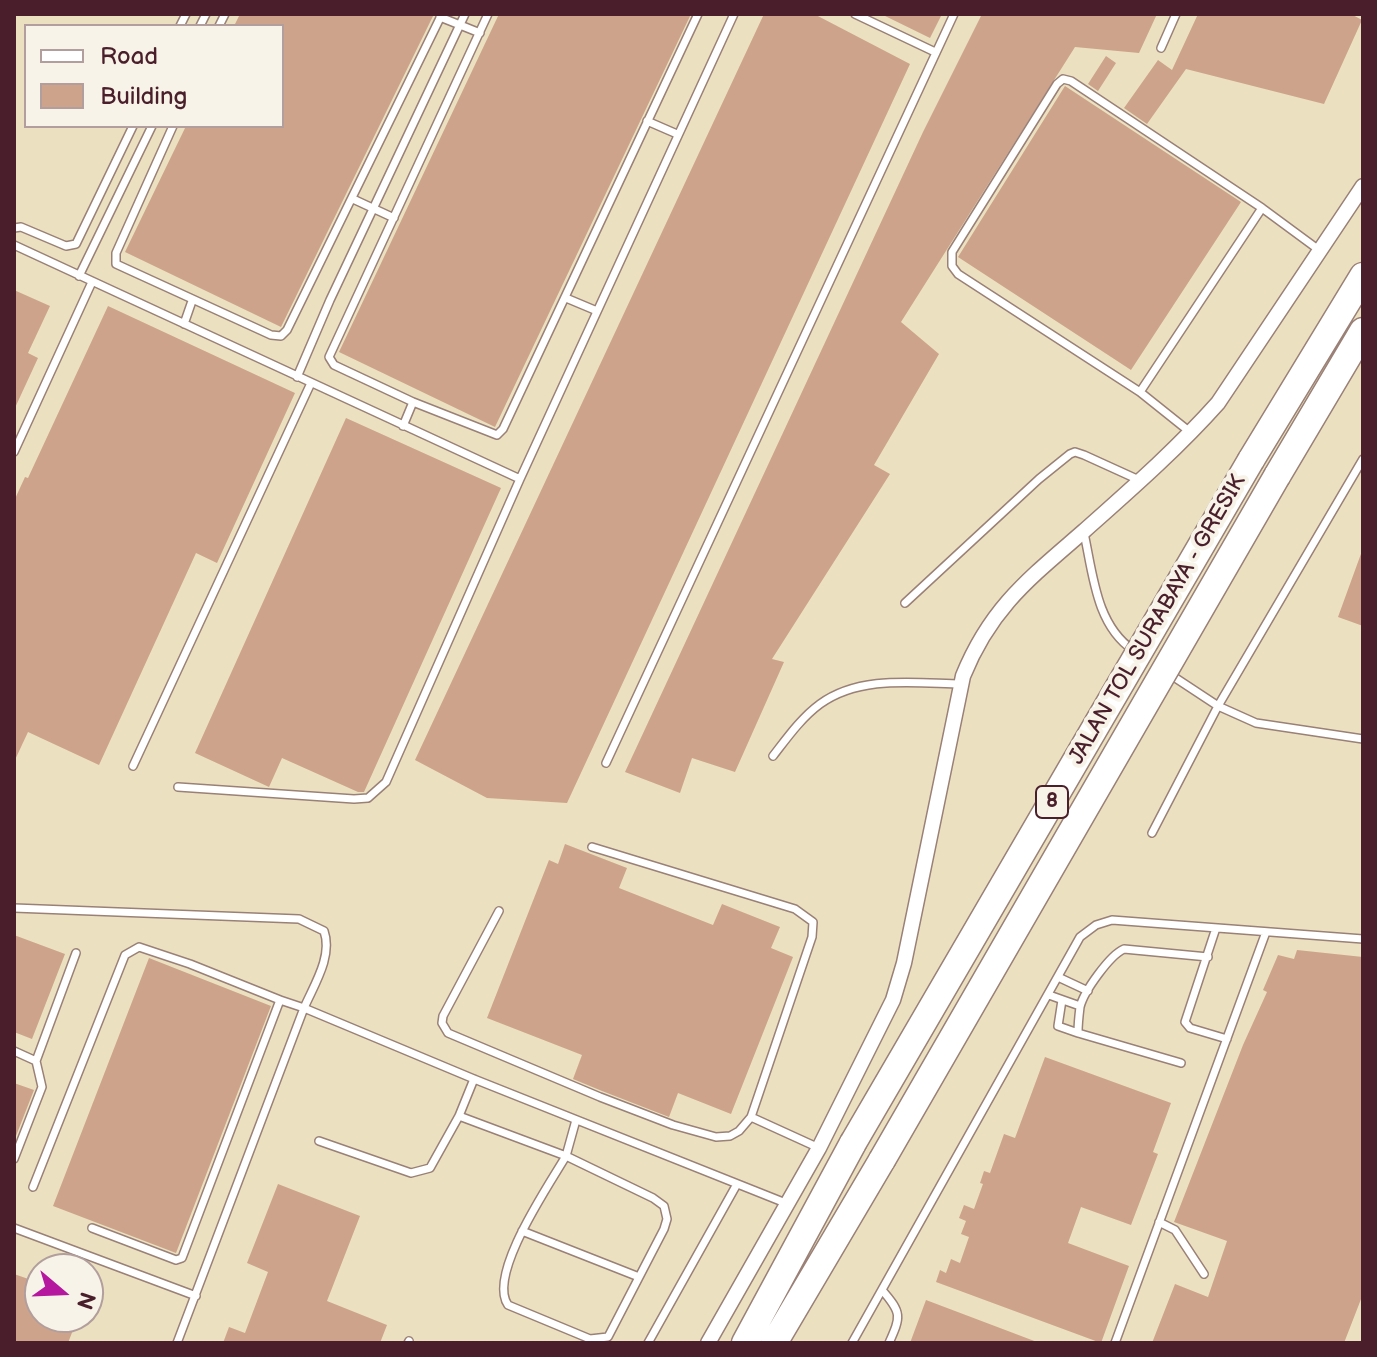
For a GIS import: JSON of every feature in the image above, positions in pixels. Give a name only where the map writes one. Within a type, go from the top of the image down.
[{"type":"highway","name":"JALAN TOL SURABAYA - GRESIK","points":[[745,1343],[853,1143],[1251,460],[1363,276]]},
{"type":"highway","name":"JALAN TOL SURABAYA - GRESIK","points":[[774,1343],[1363,331]]},
{"type":"street","points":[[708,1343],[819,1148],[893,1000],[904,963],[961,684],[982,635],[1003,605],[1029,577],[1191,433],[1218,403],[1363,186]]},
{"type":"lane","points":[[297,377],[465,14]]},
{"type":"lane","points":[[488,14],[329,357],[334,365],[491,435],[499,435],[698,14]]},
{"type":"lane","points":[[178,787],[354,799],[368,798],[386,782],[520,479],[734,14]]},
{"type":"lane","points":[[855,14],[935,52]]},
{"type":"lane","points":[[606,763],[954,14]]},
{"type":"lane","points":[[1161,48],[1176,14]]},
{"type":"lane","points":[[172,128],[114,257],[119,267],[271,335],[281,336],[287,330],[353,199],[441,16],[480,33]]},
{"type":"lane","points":[[1191,433],[1140,392],[958,274],[952,266],[952,252],[1057,84],[1063,79],[1071,81],[1262,208],[1321,252]]},
{"type":"lane","points":[[647,121],[677,134]]},
{"type":"lane","points":[[14,228],[21,227],[66,246],[76,244],[132,128]]},
{"type":"lane","points":[[79,276],[151,128]]},
{"type":"lane","points":[[353,199],[394,218]]},
{"type":"lane","points":[[1140,392],[1262,208]]},
{"type":"lane","points":[[14,245],[520,479]]},
{"type":"lane","points":[[14,452],[92,282]]},
{"type":"lane","points":[[566,298],[597,311]]},
{"type":"lane","points":[[184,324],[192,301]]},
{"type":"lane","points":[[133,766],[311,383]]},
{"type":"lane","points":[[403,426],[413,402]]},
{"type":"lane","points":[[905,603],[1070,454],[1084,455],[1139,480]]},
{"type":"lane","points":[[1152,833],[1218,706],[1363,459]]},
{"type":"lane","points":[[1084,531],[1101,608],[1110,627],[1119,641],[1151,663]]},
{"type":"lane","points":[[1161,669],[1218,706],[1256,723],[1363,739]]},
{"type":"lane","points":[[773,756],[799,724],[820,704],[839,693],[889,682],[961,684]]},
{"type":"lane","points":[[499,911],[443,1016],[442,1023],[448,1033],[673,1125],[716,1137],[730,1136],[739,1131],[751,1117],[812,937],[813,922],[795,909],[592,847]]},
{"type":"lane","points":[[14,908],[299,919],[324,931],[328,942],[325,957],[177,1343]]},
{"type":"lane","points":[[852,1343],[1080,937],[1096,925],[1112,920],[1363,939]]},
{"type":"lane","points":[[1216,928],[1185,1022],[1190,1028],[1227,1039]]},
{"type":"lane","points":[[1115,1343],[1266,932]]},
{"type":"lane","points":[[33,1187],[125,955],[139,947],[304,1008],[788,1204]]},
{"type":"lane","points":[[1078,1033],[1080,1006],[1088,991],[1113,956],[1124,949],[1208,957]]},
{"type":"lane","points":[[14,1159],[42,1087],[36,1061],[76,953]]},
{"type":"lane","points":[[1058,977],[1088,991]]},
{"type":"lane","points":[[1049,995],[1080,1006]]},
{"type":"lane","points":[[92,1228],[176,1260],[182,1258],[280,1000]]},
{"type":"lane","points":[[1062,1000],[1058,1026],[1181,1063]]},
{"type":"lane","points":[[14,1051],[36,1061]]},
{"type":"lane","points":[[319,1141],[418,1173],[430,1168],[459,1116],[474,1079]]},
{"type":"lane","points":[[459,1116],[566,1156],[664,1206],[667,1219],[664,1229],[608,1337],[590,1339],[508,1305],[502,1296],[503,1283],[522,1231],[566,1156],[576,1120]]},
{"type":"lane","points":[[751,1117],[819,1148]]},
{"type":"lane","points":[[648,1343],[737,1184]]},
{"type":"lane","points":[[1159,1222],[1175,1230],[1204,1274]]},
{"type":"lane","points":[[14,1228],[196,1296]]},
{"type":"lane","points":[[522,1231],[639,1277]]},
{"type":"lane","points":[[882,1290],[899,1313],[889,1343]]},
{"type":"building","points":[[240,14],[434,14],[281,327],[125,252],[185,128],[284,128],[284,24],[235,24]]},
{"type":"building","points":[[499,14],[691,14],[495,427],[339,352]]},
{"type":"building","points":[[764,14],[814,14],[910,64],[567,803],[487,798],[415,760]]},
{"type":"building","points":[[881,14],[942,14],[930,38]]},
{"type":"building","points":[[982,14],[1157,14],[1139,53],[1075,47],[901,322],[939,354],[874,465],[890,474],[772,659],[784,662],[735,772],[692,758],[680,793],[625,772],[923,132]]},
{"type":"building","points":[[1198,14],[1351,14],[1362,20],[1324,104],[1186,69],[1147,124],[1124,108],[1158,60],[1172,70]]},
{"type":"building","points":[[1106,56],[1116,63],[1098,91],[1088,84]]},
{"type":"building","points":[[1065,86],[1241,202],[1131,370],[958,257]]},
{"type":"building","points":[[14,290],[50,306],[28,353],[38,358],[14,410]]},
{"type":"building","points":[[108,306],[295,393],[217,563],[196,553],[99,765],[28,732],[14,762],[14,501],[25,477],[28,478]]},
{"type":"building","points":[[346,418],[501,488],[364,792],[282,758],[269,787],[195,753]]},
{"type":"building","points":[[1363,552],[1363,626],[1338,617]]},
{"type":"building","points":[[565,844],[627,868],[619,888],[713,925],[722,904],[780,927],[771,948],[793,957],[731,1114],[678,1093],[669,1117],[602,1091],[573,1079],[582,1055],[487,1018],[549,860],[558,864]]},
{"type":"building","points":[[14,935],[65,954],[32,1039],[14,1032]]},
{"type":"building","points":[[1297,950],[1363,957],[1363,1294],[1344,1343],[1152,1343],[1175,1284],[1208,1297],[1227,1241],[1174,1222],[1267,992],[1263,990],[1278,955],[1294,959]]},
{"type":"building","points":[[149,958],[271,1006],[176,1253],[53,1206]]},
{"type":"building","points":[[1045,1057],[1171,1103],[1153,1152],[1158,1154],[1131,1225],[1081,1207],[1068,1243],[1129,1266],[1101,1343],[936,1282],[940,1270],[946,1273],[951,1259],[960,1263],[969,1237],[961,1234],[966,1221],[959,1218],[964,1205],[974,1209],[984,1171],[990,1173],[1004,1134],[1015,1138]]},
{"type":"building","points":[[14,1083],[34,1090],[14,1141]]},
{"type":"building","points":[[278,1184],[360,1216],[327,1301],[387,1325],[380,1343],[223,1343],[229,1327],[245,1333],[268,1272],[247,1263]]},
{"type":"building","points":[[14,1274],[24,1277],[24,1333],[72,1333],[68,1343],[14,1343]]},
{"type":"building","points":[[926,1300],[1037,1342],[1037,1343],[910,1343]]}]
